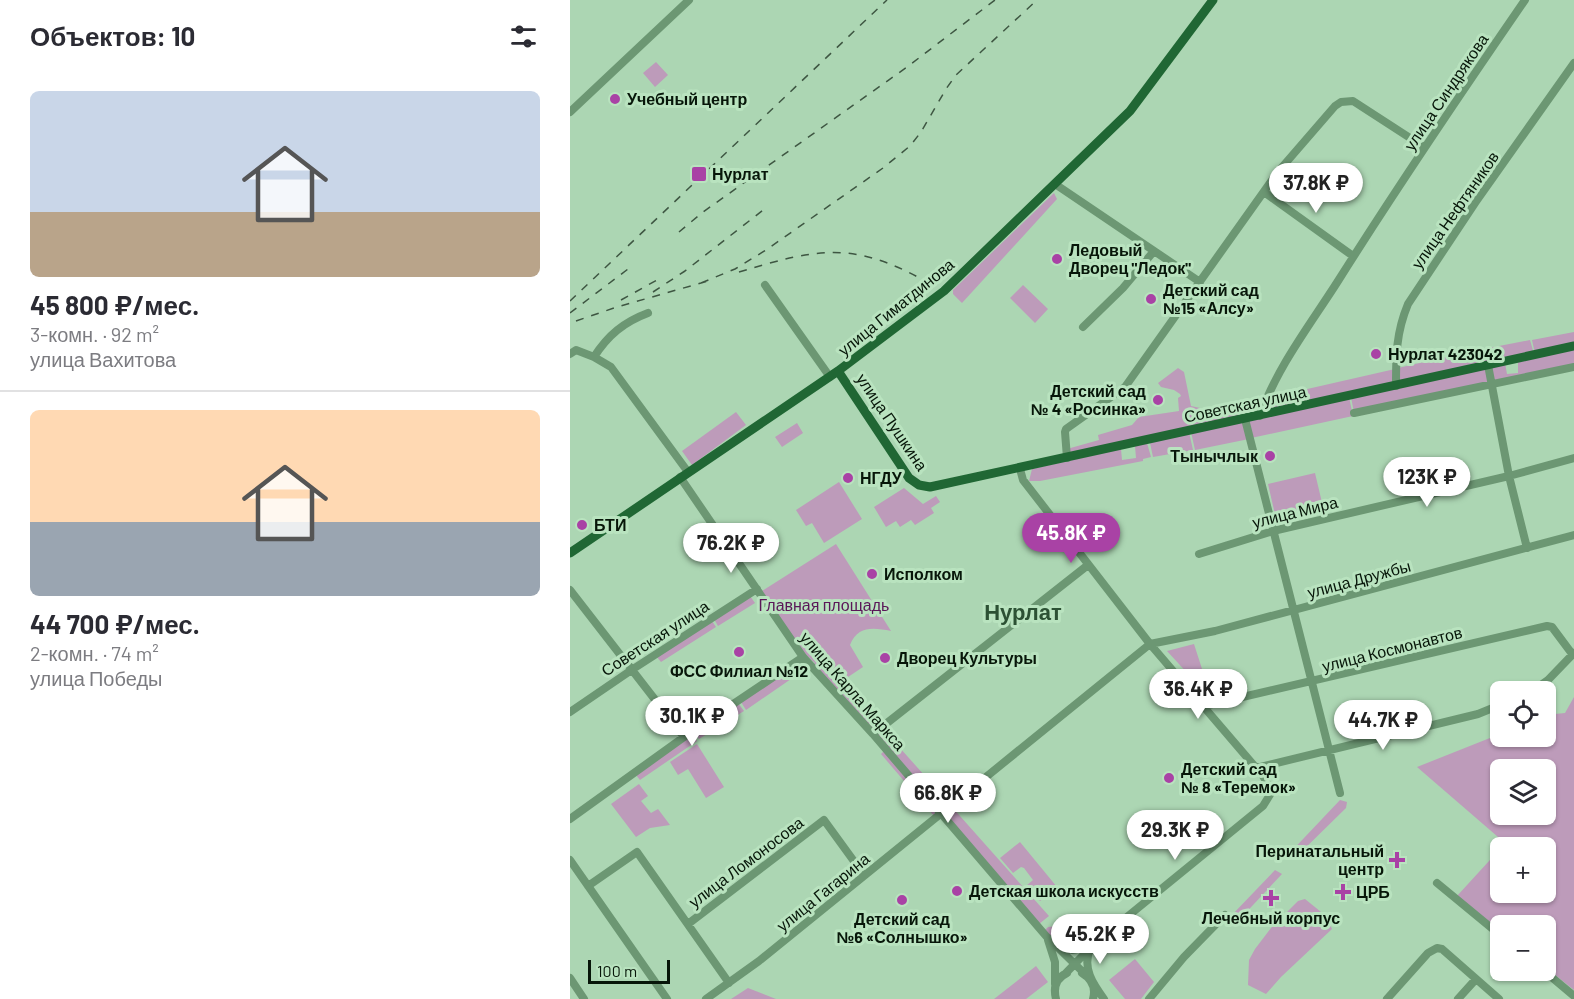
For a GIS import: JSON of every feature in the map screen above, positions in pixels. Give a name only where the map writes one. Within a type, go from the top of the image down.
[{"type":"main road","name":"улица Гиматдинова","points":[[570,553],[834,374],[944,291],[1130,111],[1213,0]]},
{"type":"main road","name":"Советская улица","points":[[923,486],[941,486],[1574,346]]},
{"type":"main road","name":"улица Пушкина","points":[[834,374],[906,474],[915,484],[923,486]]},
{"type":"street","points":[[570,112],[689,0]]},
{"type":"street","name":"улица Синдрякова","points":[[1260,416],[1270,389],[1353,256],[1424,147],[1525,0]]},
{"type":"street","name":"улица Нефтяников","points":[[1396,386],[1396,342],[1408,304],[1475,203],[1574,63]]},
{"type":"street","points":[[1067,458],[1065,430],[1125,387],[1264,192],[1335,106],[1341,102],[1353,101],[1424,147]]},
{"type":"street","points":[[1055,184],[1200,282]]},
{"type":"street","points":[[1264,192],[1353,256]]},
{"type":"street","points":[[1083,327],[1123,288],[1154,251]]},
{"type":"street","points":[[765,285],[834,374]]},
{"type":"street","points":[[570,354],[576,350],[594,357],[602,345],[623,325],[648,313]]},
{"type":"street","name":"улица Карла Маркса","points":[[594,357],[611,367],[803,657],[873,734],[1049,939],[1085,974],[1104,999]]},
{"type":"street","points":[[1488,365],[1509,476],[1527,548]]},
{"type":"street","points":[[1354,413],[1574,367]]},
{"type":"street","points":[[1245,419],[1340,793]]},
{"type":"street","name":"улица Мира","points":[[1199,554],[1273,531],[1509,476],[1574,458]]},
{"type":"street","points":[[1020,469],[1023,480],[1088,565],[1150,644],[1265,779],[1271,793],[1265,803],[1095,943],[1073,963],[1055,986]]},
{"type":"street","name":"улица Дружбы","points":[[1150,644],[1207,633],[1574,535]]},
{"type":"street","points":[[873,734],[1088,565]]},
{"type":"street","name":"Советская улица","points":[[570,712],[757,589]]},
{"type":"street","points":[[570,590],[684,737]]},
{"type":"street","name":"улица Космонавтов","points":[[1204,706],[1547,626],[1554,629],[1573,654]]},
{"type":"street","name":"улица Гагарина","points":[[706,999],[729,983],[1150,644]]},
{"type":"street","points":[[1547,681],[1573,654]]},
{"type":"street","points":[[570,819],[684,737],[803,657]]},
{"type":"street","points":[[1256,768],[1478,714],[1490,709]]},
{"type":"street","name":"улица Ломоносова","points":[[688,924],[824,820],[864,875]]},
{"type":"street","name":"улица Ломоносова","points":[[588,886],[637,852],[729,983]]},
{"type":"street","points":[[570,860],[667,999]]},
{"type":"street","points":[[1437,883],[1490,927]]},
{"type":"street","points":[[1149,999],[1225,915],[1221,919]]},
{"type":"street","points":[[1049,939],[1072,950],[1095,943]]},
{"type":"street","name":"улица Карла Маркса","points":[[1049,939],[1055,962],[1056,999]]},
{"type":"street","points":[[1093,999],[1094,985],[1087,963],[1089,952],[1095,943]]},
{"type":"street","points":[[1387,999],[1428,953],[1437,948],[1442,949],[1499,999]]},
{"type":"street","points":[[1064,975],[1074,971],[1085,974]]},
{"type":"street","points":[[570,978],[584,999]]},
{"type":"street","points":[[1458,999],[1476,980]]},
{"type":"street","points":[[1556,981],[1574,996]]},
{"type":"green space","points":[[656,62],[668,75],[655,87],[643,73]]},
{"type":"green space","points":[[1054,193],[1057,199],[962,303],[953,294],[953,290]]},
{"type":"green space","points":[[1023,285],[1048,309],[1035,323],[1010,298]]},
{"type":"green space","points":[[1574,332],[1574,345],[1535,354],[1532,340]]},
{"type":"green space","points":[[1530,340],[1534,354],[1398,383],[1398,368]]},
{"type":"green space","points":[[1574,348],[1574,366],[1493,383],[1490,367],[1505,363],[1507,374],[1518,373],[1518,360]]},
{"type":"green space","points":[[1487,367],[1490,383],[1354,413],[1351,397]]},
{"type":"green space","points":[[1178,368],[1184,372],[1191,406],[1200,408],[1204,414],[1236,406],[1240,419],[1067,457],[1067,449],[1099,440],[1098,435],[1132,425],[1139,417],[1179,411],[1180,394],[1161,387],[1158,383]]},
{"type":"green space","points":[[1395,369],[1395,385],[1262,414],[1268,398]]},
{"type":"green space","points":[[1349,397],[1353,416],[1251,438],[1246,420]]},
{"type":"green space","points":[[736,412],[746,425],[692,465],[682,451]]},
{"type":"green space","points":[[1244,420],[1249,439],[1195,450],[1191,432]]},
{"type":"green space","points":[[797,423],[803,433],[782,447],[775,437]]},
{"type":"green space","points":[[1189,432],[1193,450],[1153,457],[1150,443]]},
{"type":"green space","points":[[1147,443],[1151,457],[1143,461],[1040,481],[1029,481],[1032,469],[1121,449],[1122,460],[1136,458],[1135,446]]},
{"type":"green space","points":[[1315,473],[1324,511],[1277,523],[1268,484]]},
{"type":"green space","points":[[839,482],[862,519],[824,543],[812,523],[806,526],[796,510]]},
{"type":"green space","points":[[904,488],[923,504],[936,496],[940,502],[931,508],[934,513],[915,525],[911,520],[900,527],[896,521],[886,527],[874,507]]},
{"type":"green space","name":"Главная площадь","points":[[836,544],[891,631],[867,629],[857,634],[850,645],[863,667],[836,685],[879,728],[873,733],[812,666],[815,663],[805,654],[762,591]]},
{"type":"green space","points":[[750,596],[755,603],[718,626],[714,619]]},
{"type":"green space","points":[[712,621],[716,627],[661,662],[656,656]]},
{"type":"green space","points":[[1194,644],[1212,700],[1167,651]]},
{"type":"green space","points":[[798,662],[804,670],[746,710],[741,702]]},
{"type":"green space","points":[[1574,697],[1574,990],[1556,976],[1556,915],[1490,915],[1490,924],[1457,896],[1490,860],[1490,903],[1556,903],[1556,837],[1498,837],[1417,767],[1490,738],[1490,747],[1556,747],[1556,714],[1565,713]]},
{"type":"green space","points":[[738,703],[744,711],[699,739],[694,732]]},
{"type":"green space","points":[[883,729],[950,804],[941,812],[875,735]]},
{"type":"green space","points":[[692,734],[697,741],[640,780],[636,775]]},
{"type":"green space","points":[[697,744],[724,787],[706,798],[688,769],[678,775],[670,762]]},
{"type":"green space","points":[[885,750],[938,813],[934,816],[881,754]]},
{"type":"green space","points":[[639,784],[648,796],[641,801],[651,813],[658,809],[670,825],[650,828],[636,837],[611,804]]},
{"type":"green space","points":[[1340,800],[1347,802],[1346,808],[1293,860],[1286,857]]},
{"type":"green space","points":[[952,807],[1049,916],[1039,924],[943,814]]},
{"type":"green space","points":[[1020,842],[1057,887],[1040,901],[1026,886],[1033,880],[1024,868],[1021,867],[1013,873],[1000,858]]},
{"type":"green space","points":[[1275,870],[1282,874],[1238,921],[1231,916]]},
{"type":"green space","points":[[1305,899],[1326,916],[1332,929],[1266,994],[1248,985],[1249,960],[1255,949],[1271,928],[1298,901]]},
{"type":"green space","points":[[1058,926],[1077,948],[1060,945],[1044,931],[1048,927]]},
{"type":"green space","points":[[1135,959],[1154,982],[1141,999],[1125,999],[1109,980]]},
{"type":"green space","points":[[1036,966],[1048,982],[1026,999],[994,999]]},
{"type":"green space","points":[[748,988],[776,999],[731,999]]},
{"type":"railway","points":[[570,301],[887,0]]},
{"type":"railway","points":[[679,232],[703,212],[907,67],[995,0]]},
{"type":"railway","points":[[701,283],[735,269],[766,250],[883,168],[910,146],[956,75],[1037,0]]},
{"type":"railway","points":[[653,292],[685,271],[767,207]]},
{"type":"railway","points":[[739,272],[790,258],[834,252],[876,259],[925,281]]},
{"type":"railway","points":[[570,313],[632,266]]},
{"type":"railway","points":[[621,300],[657,280]]},
{"type":"railway","points":[[576,321],[708,281]]},
{"type":"place","name":"Учебный центр","points":[[615,99]]},
{"type":"place","name":"Нурлат","points":[[699,174]]},
{"type":"place","name":"Ледовый Дворец \"Ледок\"","points":[[1057,259]]},
{"type":"place","name":"Детский сад №15 «Алсу»","points":[[1151,299]]},
{"type":"place","name":"Нурлат 423042","points":[[1376,354]]},
{"type":"place","name":"Детский сад № 4 «Росинка»","points":[[1158,400]]},
{"type":"place","name":"Тынычлык","points":[[1270,456]]},
{"type":"place","name":"НГДУ","points":[[848,478]]},
{"type":"place","name":"БТИ","points":[[582,525]]},
{"type":"place","name":"Исполком","points":[[872,574]]},
{"type":"place","name":"ФСС Филиал №12","points":[[739,652]]},
{"type":"place","name":"Дворец Культуры","points":[[885,658]]},
{"type":"place","name":"Детский сад № 8 «Теремок»","points":[[1169,778]]},
{"type":"place","name":"Перинатальный центр","points":[[1397,860]]},
{"type":"place","name":"Детская школа искусств","points":[[957,891]]},
{"type":"place","name":"ЦРБ","points":[[1343,892]]},
{"type":"place","name":"Лечебный корпус","points":[[1271,898]]},
{"type":"place","name":"Детский сад №6 «Солнышко»","points":[[902,900]]},
{"type":"district","name":"Нурлат","points":[[1023,612]]}]
